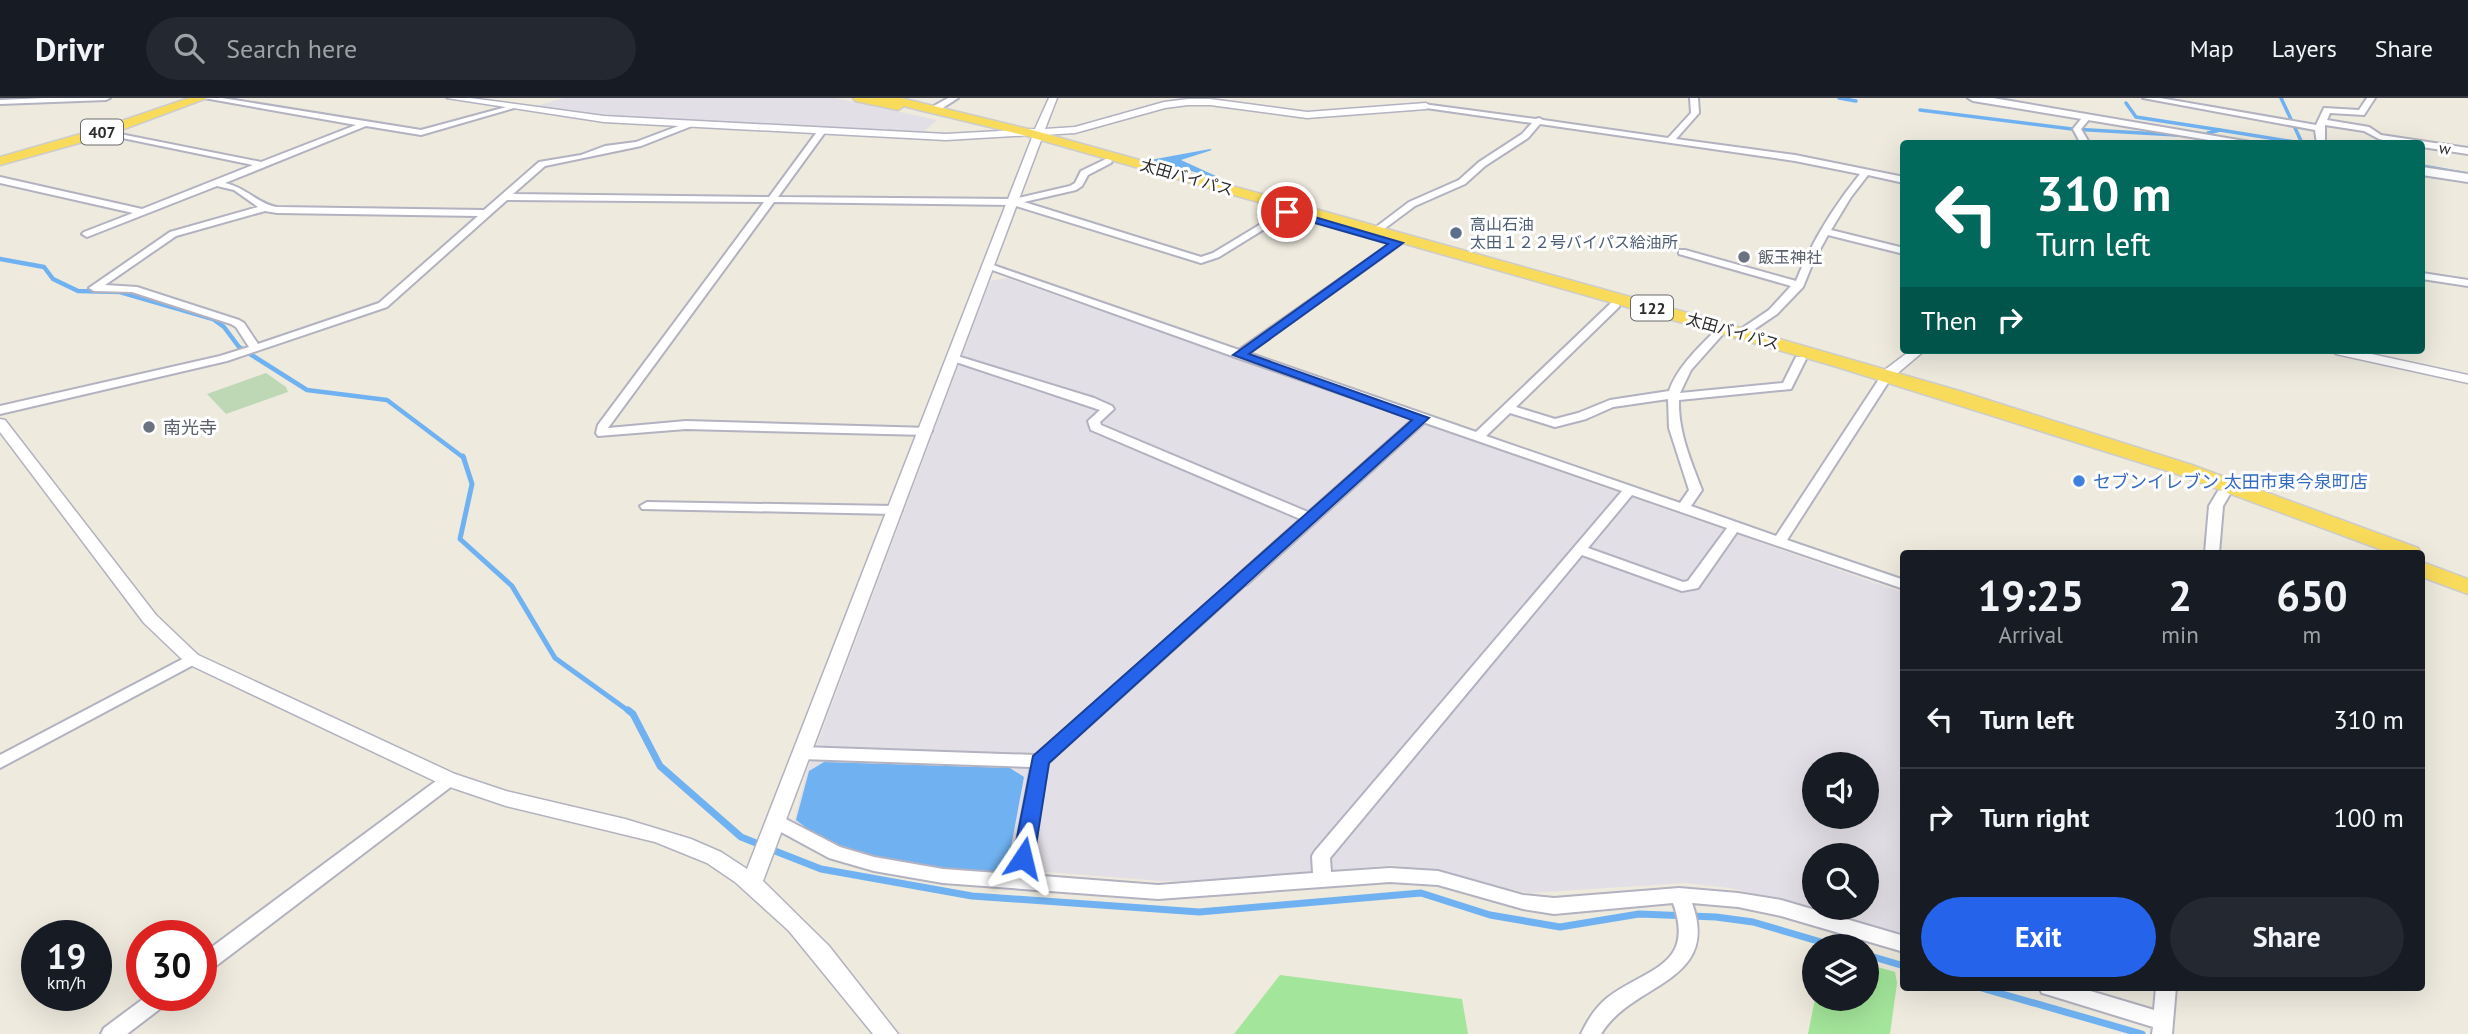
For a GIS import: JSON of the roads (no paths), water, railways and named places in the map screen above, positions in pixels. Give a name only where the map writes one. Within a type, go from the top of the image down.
[{"type":"highway","name":"407","points":[[0,161],[103,132],[201,98]]},
{"type":"highway","name":"太田バイパス","points":[[859,98],[1011,135],[1035,136],[1108,161],[1800,359],[1884,379],[2046,424],[2201,476],[2402,550]]},
{"type":"highway","name":"太田バイパス","points":[[883,98],[1035,136],[1742,333],[2223,494],[2374,550]]},
{"type":"highway","points":[[2425,559],[2468,576]]},
{"type":"highway","points":[[2425,570],[2468,587]]},
{"type":"main road","points":[[1973,98],[2233,140]]},
{"type":"main road","points":[[2425,171],[2468,178]]},
{"type":"street","points":[[31,103],[41,98]]},
{"type":"street","points":[[0,102],[31,103],[106,98]]},
{"type":"street","points":[[208,98],[421,132],[510,108]]},
{"type":"street","points":[[451,98],[604,120],[946,137],[1011,135]]},
{"type":"street","points":[[935,109],[954,98]]},
{"type":"street","points":[[752,883],[989,267],[1035,136],[1053,98]]},
{"type":"street","points":[[1426,106],[1444,98]]},
{"type":"street","points":[[1671,139],[1693,117],[1697,106],[1695,98]]},
{"type":"street","name":"w","points":[[2147,98],[2321,125],[2366,129],[2379,137],[2397,140]]},
{"type":"street","points":[[2321,140],[2321,125],[2327,110],[2361,113],[2371,98]]},
{"type":"street","points":[[1035,136],[1100,125],[1164,105],[1188,102],[1307,115],[1426,106],[1671,139],[1867,171],[1900,179]]},
{"type":"street","points":[[2083,140],[2077,130],[2088,116]]},
{"type":"street","points":[[1377,230],[1412,204],[1462,182],[1482,164],[1519,141],[1539,120]]},
{"type":"street","points":[[87,234],[369,123]]},
{"type":"street","points":[[0,410],[256,349],[383,305],[545,163],[638,144],[689,124]]},
{"type":"street","points":[[822,131],[602,428],[602,433],[686,425],[926,431]]},
{"type":"street","points":[[103,132],[263,164]]},
{"type":"street","name":"w","points":[[2425,145],[2468,151]]},
{"type":"street","points":[[506,197],[1013,202],[1073,188],[1079,184],[1084,173],[1108,161]]},
{"type":"street","points":[[1742,333],[1773,312],[1799,285],[1809,260],[1847,196],[1867,171]]},
{"type":"street","points":[[0,180],[143,212]]},
{"type":"street","points":[[216,183],[246,193],[265,208]]},
{"type":"street","points":[[1013,202],[1201,260],[1216,256],[1287,212]]},
{"type":"street","points":[[256,349],[240,326],[234,322],[133,289],[94,288],[173,234],[265,208],[487,213]]},
{"type":"street","points":[[1826,232],[1900,250]]},
{"type":"street","points":[[1239,355],[1397,243]]},
{"type":"street","points":[[1682,252],[1799,285]]},
{"type":"street","points":[[989,267],[1900,584]]},
{"type":"street","points":[[2425,276],[2468,283]]},
{"type":"street","points":[[1477,438],[1615,305]]},
{"type":"street","points":[[1682,509],[1696,490],[1676,434],[1676,396],[1695,359],[1718,334]]},
{"type":"street","points":[[1779,542],[1884,379],[1914,354]]},
{"type":"street","points":[[2354,354],[2468,380]]},
{"type":"street","points":[[954,358],[1090,401],[1108,410],[1094,421],[1095,426],[1310,518]]},
{"type":"street","points":[[1508,408],[1555,423],[1582,416],[1610,404],[1774,386],[1787,387],[1800,359]]},
{"type":"street","points":[[1019,882],[1040,761],[1422,418]]},
{"type":"street","points":[[0,423],[150,619],[192,659],[450,779],[524,802],[686,845],[752,883],[770,897],[887,1034]]},
{"type":"street","points":[[1322,880],[1321,856],[1629,491]]},
{"type":"street","points":[[2211,550],[2216,506],[2223,494]]},
{"type":"street","points":[[647,506],[895,510]]},
{"type":"street","points":[[1578,549],[1682,587],[1693,586],[1734,527]]},
{"type":"street","points":[[0,762],[192,659]]},
{"type":"street","points":[[802,753],[1040,761]]},
{"type":"street","points":[[217,954],[450,779]]},
{"type":"street","points":[[769,838],[874,864],[943,876],[1158,892],[1390,875],[1438,878],[1522,902],[1554,906],[1684,910],[1738,900],[1781,908],[1900,943]]},
{"type":"street","points":[[1591,1034],[1599,1018],[1614,1004],[1666,973],[1677,961],[1687,947],[1684,910]]},
{"type":"street","points":[[2060,991],[2162,1029],[2166,991]]},
{"type":"street","points":[[111,1034],[142,1011]]},
{"type":"water","points":[[1212,150],[1181,160],[1216,176],[1213,177],[1150,160]]},
{"type":"water","points":[[824,762],[1010,768],[1024,777],[1006,874],[920,867],[878,860],[838,847],[822,838],[796,820],[809,771]]},
{"type":"waterway","points":[[1839,98],[1856,101]]},
{"type":"waterway","points":[[2281,98],[2301,140]]},
{"type":"waterway","points":[[2126,103],[2136,117],[2220,130]]},
{"type":"waterway","points":[[1920,110],[2072,129],[2194,136]]},
{"type":"waterway","points":[[2208,133],[2220,130]]},
{"type":"waterway","points":[[2220,130],[2282,140]]},
{"type":"waterway","points":[[2425,167],[2468,174]]},
{"type":"waterway","points":[[0,259],[44,267],[53,279],[78,291],[120,292],[213,319],[224,327],[239,347],[307,390],[387,400],[464,458]]},
{"type":"waterway","points":[[464,458],[472,484],[460,539],[512,586],[555,658],[630,712]]},
{"type":"waterway","points":[[628,710],[633,714],[660,766],[741,837],[761,845]]},
{"type":"waterway","points":[[770,849],[821,869],[972,896],[1199,912],[1421,893],[1490,915],[1560,927],[1639,914],[1716,917],[1753,922],[1802,936]]},
{"type":"waterway","points":[[1879,959],[1900,965]]},
{"type":"waterway","points":[[1992,991],[2142,1034]]},
{"type":"place","name":"高山石油 太田１２２号バイパス給油所","points":[[1456,233]]},
{"type":"place","name":"飯玉神社","points":[[1744,257]]},
{"type":"place","name":"南光寺","points":[[149,427]]},
{"type":"place","name":"セブンイレブン 太田市東今泉町店","points":[[2079,481]]}]
